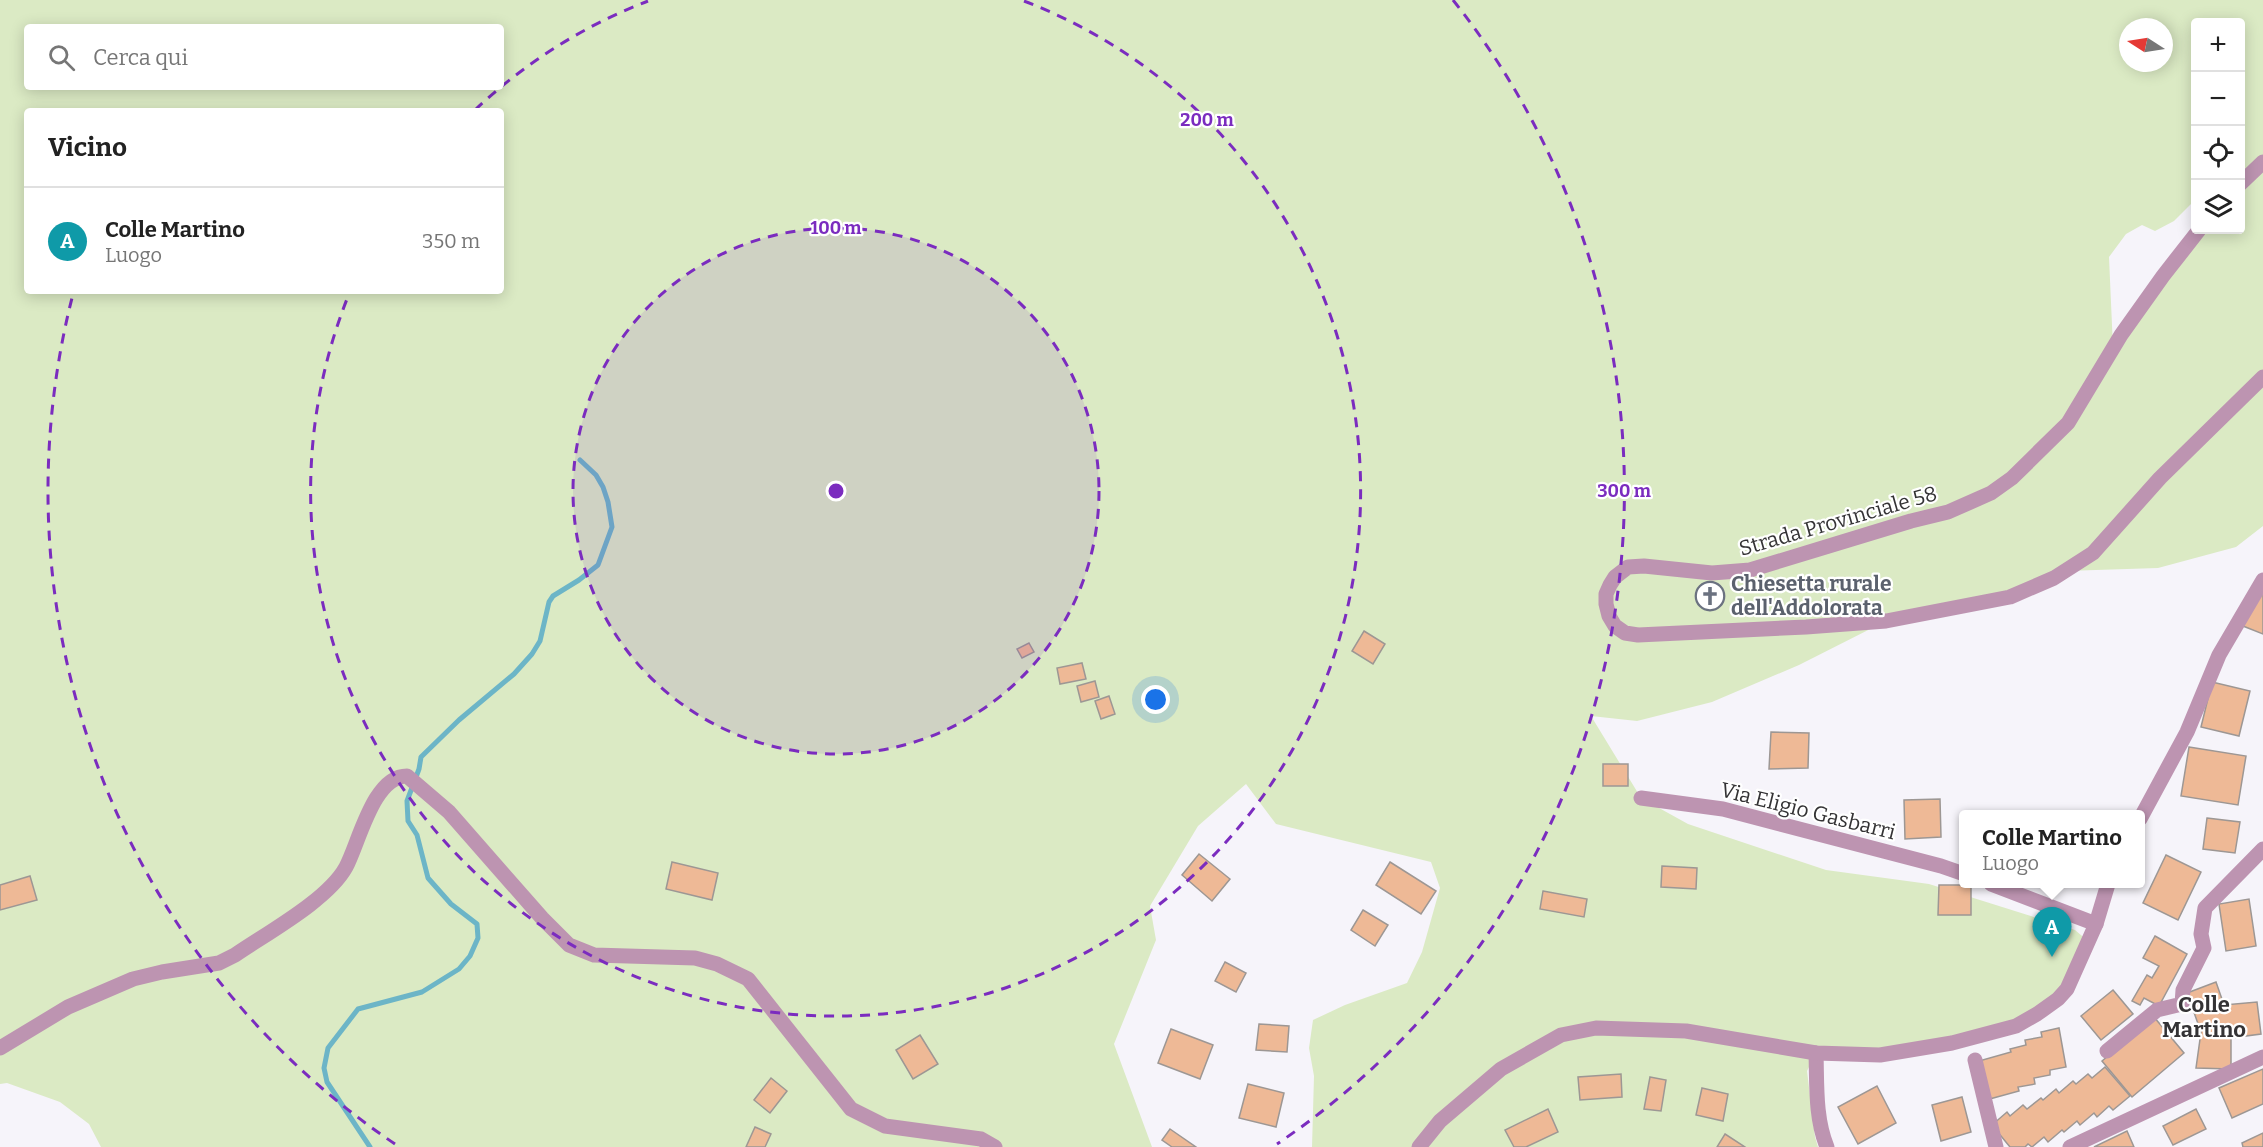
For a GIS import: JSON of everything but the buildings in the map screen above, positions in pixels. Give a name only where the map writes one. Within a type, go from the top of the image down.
[{"type":"street","points":[[2245,180],[2263,162]]},
{"type":"street","name":"Strada Provinciale 58","points":[[2196,234],[2121,335],[2068,423],[2013,478],[1991,493],[1948,512],[1750,570],[1712,573],[1644,566],[1628,567],[1615,577],[1606,594],[1609,616],[1615,626],[1625,633],[1638,635],[1794,628],[1886,621],[2010,597],[2054,578],[2093,553],[2160,478],[2263,377]]},
{"type":"street","points":[[2145,810],[2187,732],[2219,656],[2263,580]]},
{"type":"street","points":[[0,1048],[68,1007],[133,979],[219,963],[244,948],[329,890],[346,868],[371,807],[379,794],[398,776],[406,776],[449,812],[542,918],[569,945],[594,955],[695,958],[717,964],[748,979],[851,1108],[885,1126],[973,1137],[995,1147]]},
{"type":"street","name":"Via Eligio Gasbarri","points":[[1641,798],[1723,809],[1959,872]]},
{"type":"street","points":[[2107,1050],[2157,1010],[2182,1004],[2183,990],[2204,948],[2201,934],[2205,908],[2263,849]]},
{"type":"street","points":[[2002,888],[2096,924]]},
{"type":"street","points":[[1419,1147],[1440,1121],[1501,1070],[1562,1035],[1596,1028],[1686,1031],[1816,1053],[1880,1055],[1952,1043],[2016,1026],[2058,999],[2067,989],[2096,924],[2107,888]]},
{"type":"street","points":[[1816,1053],[1818,1109],[1822,1136],[1827,1147]]},
{"type":"street","points":[[2070,1147],[2263,1057]]},
{"type":"street","points":[[1975,1060],[1996,1147]]},
{"type":"green space","points":[[0,0],[2263,0],[2263,526],[2236,547],[2158,568],[2065,571],[2010,597],[1886,621],[1799,665],[1712,702],[1637,721],[1591,716],[1641,798],[1688,824],[1826,870],[1929,884],[2075,930],[2088,941],[2067,989],[2037,1014],[1952,1043],[1816,1053],[1807,1071],[1818,1147],[1312,1147],[1314,1076],[1309,1048],[1313,1020],[1345,1005],[1407,983],[1422,952],[1440,888],[1431,862],[1276,824],[1246,784],[1198,826],[1150,906],[1156,940],[1114,1044],[1152,1147],[101,1147],[89,1124],[60,1102],[7,1083],[0,1084]]},
{"type":"waterway","points":[[370,1147],[327,1082],[324,1068],[328,1048],[358,1009],[422,992],[459,969],[470,956],[478,938],[477,924],[451,904],[428,878],[417,835],[408,821],[407,801],[421,757],[459,720],[514,674],[540,641],[549,602],[553,596],[598,565],[612,527],[608,502],[596,475],[580,460]]},
{"type":"place","name":"Chiesetta rurale dell'Addolorata","points":[[1710,596]]},
{"type":"place","name":"Colle Martino","points":[[2052,957]]},
{"type":"district","name":"Colle Martino","points":[[2204,1016]]}]
